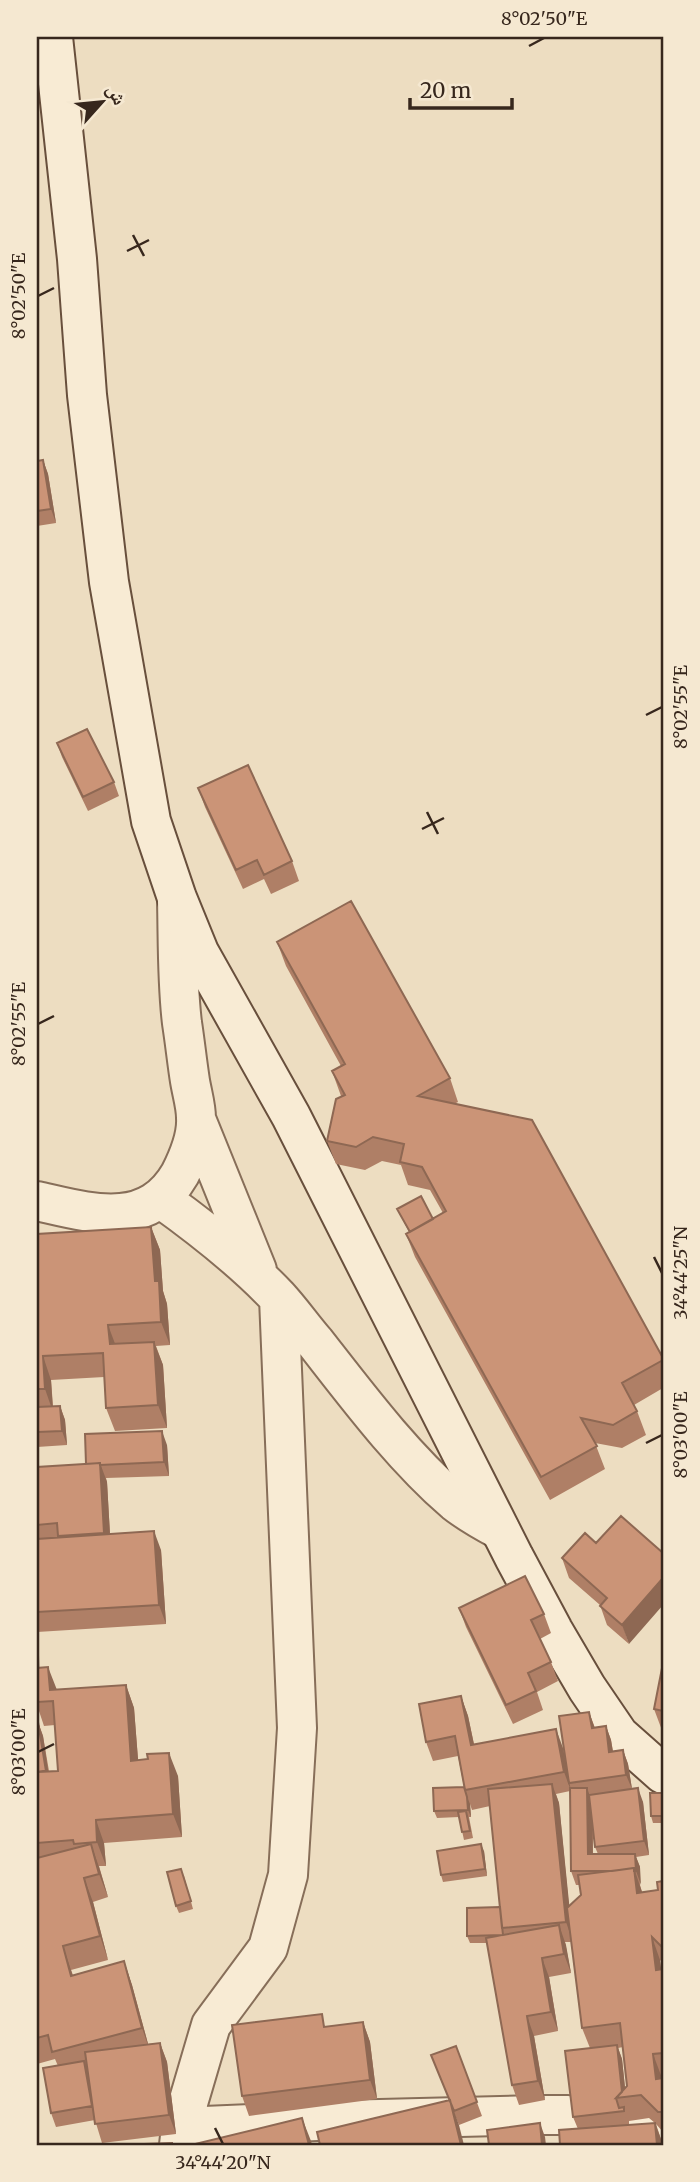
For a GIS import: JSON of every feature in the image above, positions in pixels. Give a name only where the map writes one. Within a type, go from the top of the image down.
[{"type":"street","points":[[53,37],[77,259],[87,395],[109,582],[151,821],[177,898],[199,952],[298,1128],[500,1530],[586,1688],[619,1735],[663,1774]]},
{"type":"street","points":[[177,898],[179,998],[196,1119],[270,1289],[297,1728],[288,1875],[268,1948],[211,2025],[180,2136],[368,2119],[535,2130],[566,2115],[663,2124]]},
{"type":"street","points":[[37,1201],[95,1214],[126,1213],[147,1206],[171,1189],[184,1167],[196,1119]]},
{"type":"street","points":[[160,1198],[229,1249],[270,1289],[416,1464],[455,1502],[500,1530]]},
{"type":"building","points":[[43,460],[51,509],[37,511],[37,461]]},
{"type":"building","points":[[87,729],[114,782],[83,797],[57,743]]},
{"type":"building","points":[[248,765],[292,861],[264,875],[257,860],[236,870],[198,788]]},
{"type":"building","points":[[351,901],[450,1078],[418,1096],[532,1120],[663,1358],[622,1383],[637,1411],[613,1425],[581,1418],[597,1446],[541,1477],[406,1234],[446,1211],[422,1167],[400,1162],[404,1144],[373,1137],[356,1147],[327,1141],[336,1099],[345,1095],[332,1071],[345,1064],[277,942]]},
{"type":"building","points":[[421,1196],[433,1219],[410,1232],[397,1209]]},
{"type":"building","points":[[151,1227],[155,1281],[159,1281],[161,1322],[108,1325],[110,1344],[154,1342],[158,1405],[106,1408],[103,1353],[43,1356],[45,1389],[37,1389],[37,1234]]},
{"type":"building","points":[[60,1406],[62,1431],[37,1432],[37,1407]]},
{"type":"building","points":[[162,1431],[164,1462],[86,1464],[85,1434]]},
{"type":"building","points":[[100,1463],[104,1533],[58,1536],[57,1523],[37,1525],[37,1467]]},
{"type":"building","points":[[621,1516],[663,1553],[663,1578],[622,1625],[600,1606],[607,1598],[562,1558],[585,1533],[596,1543]]},
{"type":"building","points":[[154,1531],[159,1605],[37,1612],[37,1539]]},
{"type":"building","points":[[525,1576],[544,1614],[531,1620],[551,1662],[528,1673],[536,1691],[506,1705],[459,1608]]},
{"type":"building","points":[[663,1663],[663,1711],[654,1709]]},
{"type":"building","points":[[48,1667],[50,1690],[126,1685],[131,1761],[148,1759],[147,1754],[169,1753],[173,1814],[96,1820],[97,1842],[74,1844],[73,1840],[37,1843],[37,1772],[58,1771],[53,1701],[37,1702],[37,1668]]},
{"type":"building","points":[[461,1696],[471,1745],[556,1729],[564,1772],[465,1790],[455,1736],[426,1742],[419,1704]]},
{"type":"building","points":[[589,1712],[592,1728],[606,1726],[609,1752],[623,1750],[626,1775],[569,1783],[559,1716]]},
{"type":"building","points":[[37,1722],[46,1771],[37,1772]]},
{"type":"building","points":[[552,1784],[566,1922],[502,1928],[488,1789]]},
{"type":"building","points":[[464,1787],[468,1810],[434,1811],[433,1788]]},
{"type":"building","points":[[570,1788],[587,1788],[588,1854],[635,1854],[636,1871],[634,1868],[571,1871]]},
{"type":"building","points":[[638,1788],[644,1841],[595,1847],[589,1795]]},
{"type":"building","points":[[650,1793],[663,1793],[663,1816],[651,1816]]},
{"type":"building","points":[[466,1811],[470,1831],[462,1832],[458,1812]]},
{"type":"building","points":[[91,1844],[99,1874],[84,1878],[100,1936],[63,1946],[71,1976],[124,1961],[142,2028],[52,2052],[48,2035],[37,2038],[37,1858]]},
{"type":"building","points":[[481,1844],[485,1869],[441,1875],[437,1851]]},
{"type":"building","points":[[634,1868],[637,1893],[658,1890],[657,1882],[663,1881],[663,1948],[652,1937],[656,1970],[663,1969],[663,2053],[653,2054],[656,2079],[663,2078],[663,2112],[658,2112],[641,2095],[616,2098],[627,2086],[620,2023],[582,2028],[567,1908],[581,1895],[578,1875]]},
{"type":"building","points":[[181,1869],[191,1901],[176,1906],[167,1872]]},
{"type":"building","points":[[500,1907],[503,1935],[467,1936],[467,1908]]},
{"type":"building","points":[[559,1925],[564,1954],[542,1958],[551,2012],[527,2016],[538,2081],[512,2085],[486,1938]]},
{"type":"building","points":[[322,2014],[324,2027],[363,2022],[370,2080],[242,2096],[232,2025]]},
{"type":"building","points":[[160,2043],[169,2115],[95,2124],[85,2052]]},
{"type":"building","points":[[617,2045],[622,2092],[616,2098],[619,2108],[624,2107],[624,2111],[573,2117],[565,2051]]},
{"type":"building","points":[[456,2046],[477,2102],[454,2111],[431,2055]]},
{"type":"building","points":[[84,2061],[92,2106],[51,2113],[43,2068]]},
{"type":"building","points":[[450,2100],[461,2145],[320,2145],[317,2132]]},
{"type":"building","points":[[302,2118],[309,2145],[195,2145],[195,2144]]},
{"type":"building","points":[[540,2123],[542,2145],[489,2145],[487,2130]]},
{"type":"building","points":[[655,2123],[657,2145],[560,2145],[559,2130]]},
{"type":"building","points":[[172,2143],[172,2145],[115,2145]]}]
